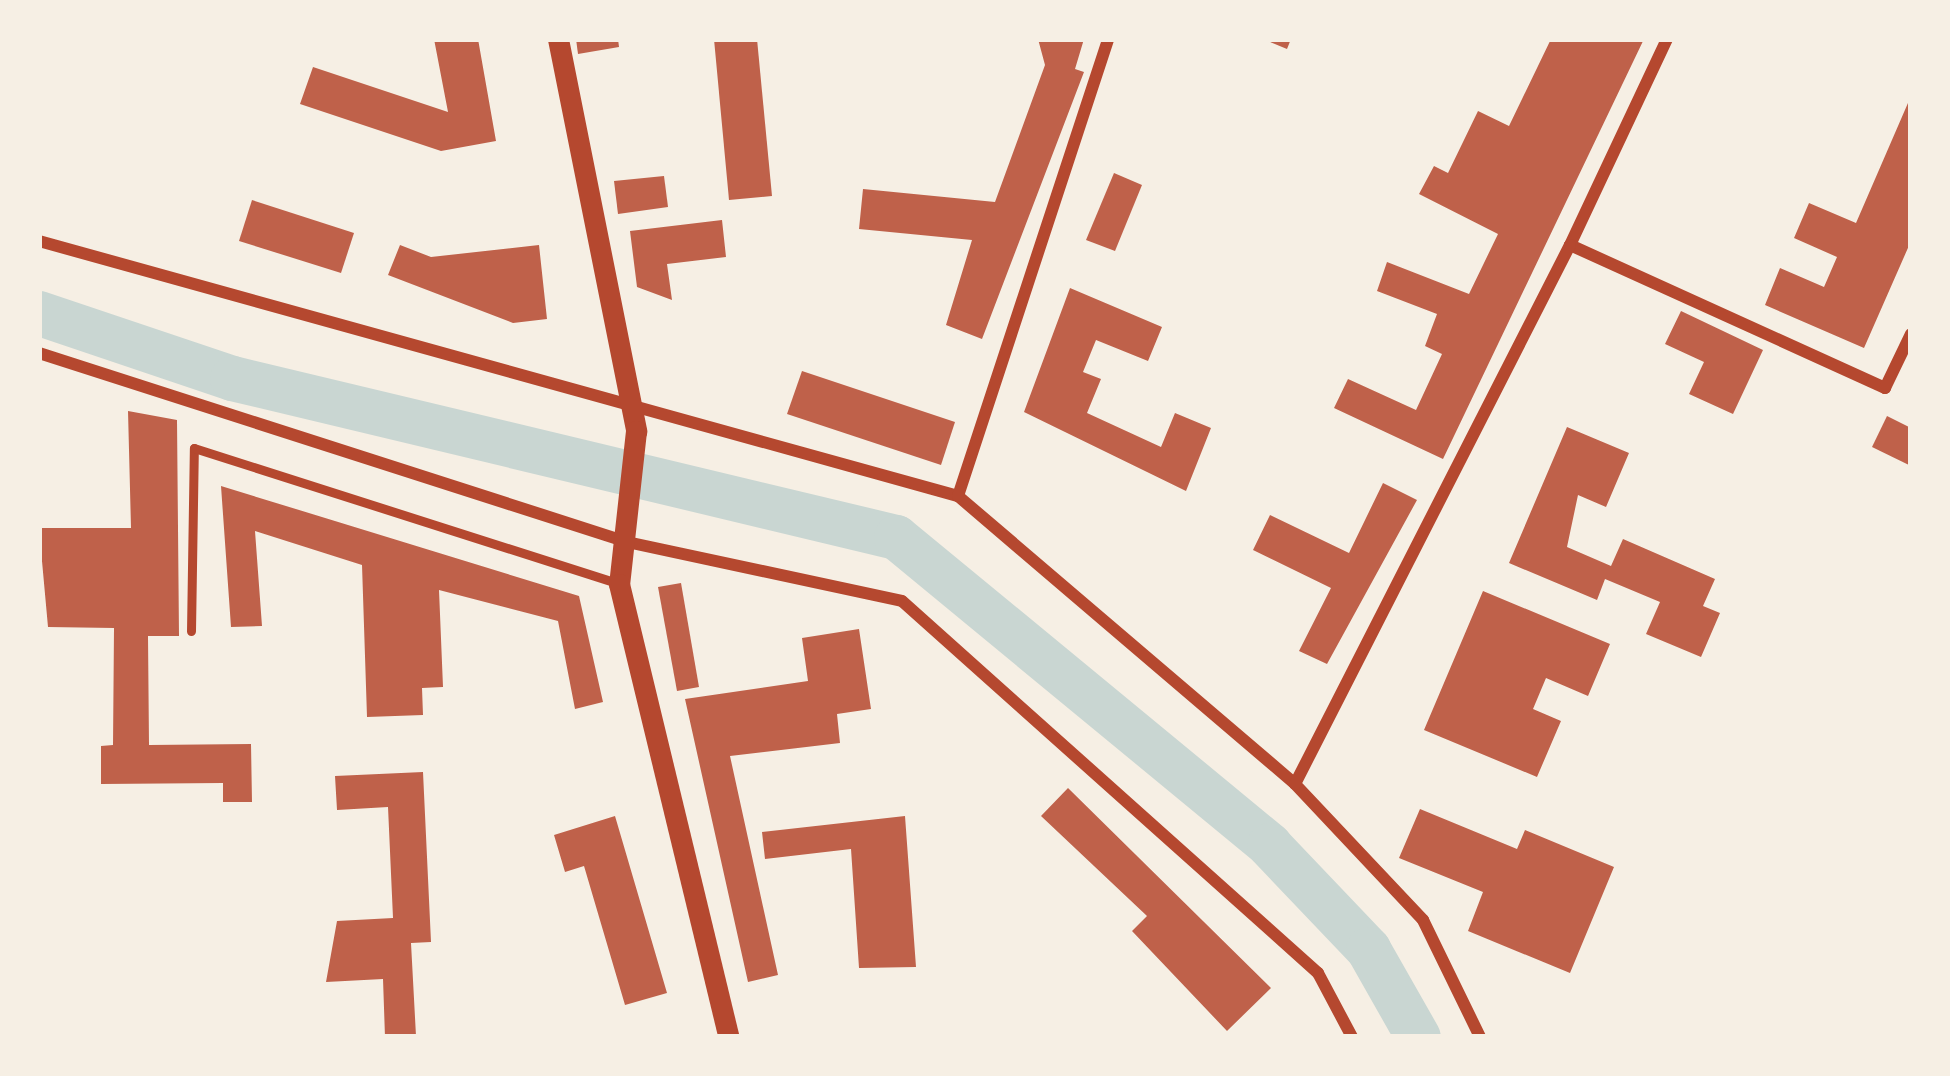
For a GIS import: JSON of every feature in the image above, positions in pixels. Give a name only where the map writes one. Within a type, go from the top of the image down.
[{"type":"street","points":[[558,39],[636,431],[619,584],[729,1037]]},
{"type":"street","points":[[958,496],[1108,39]]},
{"type":"street","points":[[1295,784],[1570,245],[1666,39]]},
{"type":"street","points":[[39,241],[503,374],[630,398],[958,496],[1295,784],[1424,920],[1480,1037]]},
{"type":"street","points":[[1570,245],[1885,388],[1911,334]]},
{"type":"street","points":[[39,353],[628,531],[902,601],[1318,974],[1352,1037]]},
{"type":"lane","points":[[191,631],[194,448],[619,584]]},
{"type":"building","points":[[434,39],[478,39],[496,141],[441,151],[300,104],[313,67],[448,112]]},
{"type":"building","points":[[576,39],[618,39],[619,47],[578,54]]},
{"type":"building","points":[[714,39],[757,39],[772,196],[729,200]]},
{"type":"building","points":[[1038,39],[1084,39],[1075,69],[1084,72],[982,339],[946,325],[972,240],[859,229],[863,189],[995,202],[1045,65]]},
{"type":"building","points":[[1263,39],[1291,39],[1287,49]]},
{"type":"building","points":[[1551,39],[1644,39],[1443,459],[1334,408],[1348,379],[1416,410],[1442,354],[1425,346],[1437,314],[1377,291],[1387,262],[1469,294],[1498,234],[1419,194],[1434,166],[1448,173],[1478,111],[1509,126]]},
{"type":"building","points":[[1911,96],[1911,241],[1864,348],[1765,305],[1780,268],[1824,287],[1837,257],[1794,238],[1809,203],[1856,223]]},
{"type":"building","points":[[1114,173],[1142,185],[1115,251],[1086,240]]},
{"type":"building","points":[[664,176],[668,207],[618,214],[614,181]]},
{"type":"building","points":[[252,200],[354,233],[341,273],[239,241]]},
{"type":"building","points":[[722,220],[726,257],[667,264],[672,300],[637,287],[630,231]]},
{"type":"building","points":[[400,245],[431,257],[539,245],[547,319],[513,323],[388,275]]},
{"type":"building","points":[[1070,288],[1162,327],[1148,361],[1096,340],[1083,372],[1101,379],[1087,413],[1161,447],[1175,413],[1211,428],[1186,491],[1024,412]]},
{"type":"building","points":[[1681,311],[1763,350],[1733,414],[1689,394],[1704,362],[1665,344]]},
{"type":"building","points":[[802,371],[955,422],[941,465],[787,414]]},
{"type":"building","points":[[128,411],[177,420],[179,636],[148,636],[149,745],[251,744],[252,802],[223,802],[223,783],[101,784],[101,746],[113,745],[114,628],[48,627],[39,528],[131,528]]},
{"type":"building","points":[[1887,416],[1911,428],[1911,466],[1872,447]]},
{"type":"building","points":[[1567,427],[1629,453],[1606,507],[1578,495],[1567,547],[1611,566],[1623,539],[1715,579],[1703,606],[1720,613],[1701,657],[1646,634],[1660,602],[1605,579],[1597,600],[1509,563]]},
{"type":"building","points":[[1383,483],[1417,500],[1327,664],[1299,651],[1331,588],[1253,550],[1270,515],[1349,553]]},
{"type":"building","points":[[221,486],[579,596],[603,702],[575,709],[558,621],[439,590],[443,687],[422,688],[423,715],[367,717],[362,565],[255,531],[262,626],[231,627]]},
{"type":"building","points":[[681,583],[699,687],[677,691],[658,587]]},
{"type":"building","points":[[1483,591],[1610,644],[1588,696],[1546,678],[1533,709],[1561,721],[1537,777],[1424,730]]},
{"type":"building","points":[[859,629],[871,709],[837,714],[840,743],[730,756],[778,975],[748,982],[685,699],[808,681],[802,638]]},
{"type":"building","points":[[423,772],[431,942],[411,943],[416,1036],[385,1037],[383,979],[326,982],[337,921],[393,918],[388,807],[337,810],[335,776]]},
{"type":"building","points":[[1068,788],[1271,988],[1227,1031],[1132,931],[1147,916],[1041,816]]},
{"type":"building","points":[[1420,809],[1517,849],[1525,830],[1614,867],[1570,973],[1468,931],[1483,892],[1399,858]]},
{"type":"building","points":[[615,816],[667,993],[625,1005],[584,866],[565,872],[554,835]]},
{"type":"building","points":[[905,816],[916,967],[859,968],[851,849],[765,859],[762,832]]},
{"type":"waterway","points":[[39,313],[232,378],[896,537],[1269,845],[1368,949],[1418,1037]]}]
